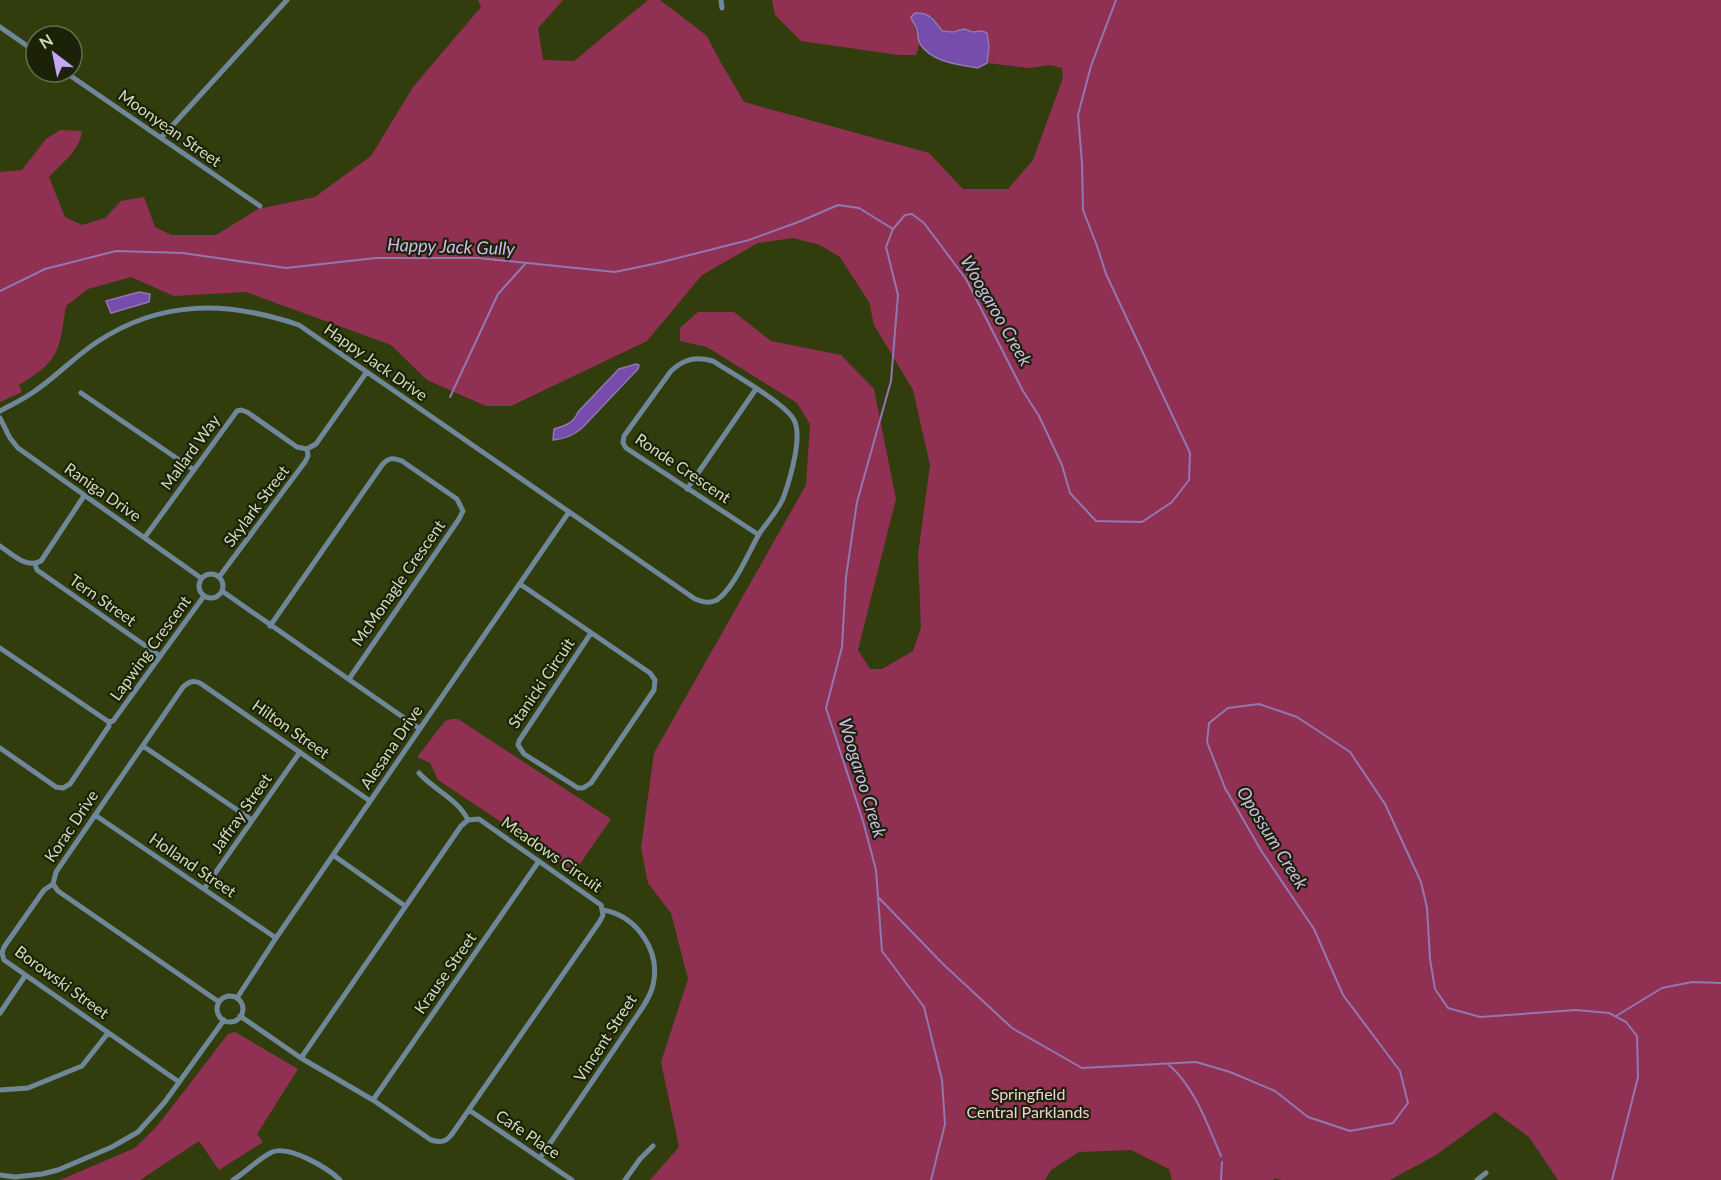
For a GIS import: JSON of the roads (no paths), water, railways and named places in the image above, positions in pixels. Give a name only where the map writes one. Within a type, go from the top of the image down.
[{"type":"street","points":[[161,138],[287,0]]},
{"type":"street","points":[[721,0],[722,8]]},
{"type":"street","points":[[0,27],[24,44]]},
{"type":"street","name":"Moonyean Street","points":[[82,84],[260,206]]},
{"type":"street","name":"Happy Jack Drive","points":[[0,411],[33,392],[96,342],[118,329],[151,317],[177,310],[227,307],[272,316],[299,325],[695,599],[705,603],[712,602]]},
{"type":"street","name":"Ronde Crescent","points":[[712,602],[723,594],[747,560],[759,535],[783,497],[797,447],[796,422],[785,408],[713,361],[702,358],[679,363],[670,371],[624,436],[623,443],[626,448],[759,535]]},
{"type":"street","points":[[307,449],[316,444],[366,373]]},
{"type":"street","points":[[687,489],[756,389]]},
{"type":"street","points":[[81,393],[194,470]]},
{"type":"street","name":"Mallard Way","points":[[144,537],[234,414],[241,410],[297,447],[307,449]]},
{"type":"street","name":"Raniga Drive","points":[[0,418],[18,448],[201,578]]},
{"type":"street","name":"Skylark Street","points":[[219,577],[305,462],[308,456],[307,449]]},
{"type":"street","name":"McMonagle Crescent","points":[[270,626],[384,462],[392,458],[402,461],[457,499],[463,511],[349,680]]},
{"type":"street","points":[[0,546],[22,561],[35,564],[41,561],[84,496]]},
{"type":"street","name":"Alesana Drive","points":[[237,998],[569,512]]},
{"type":"street","name":"Tern Street","points":[[35,564],[37,570],[160,656]]},
{"type":"street","points":[[212,573],[219,577],[223,584],[222,591],[212,598],[204,596],[198,586],[201,578],[212,573]]},
{"type":"street","name":"Stanicki Circuit","points":[[520,584],[650,673],[655,680],[656,685],[591,783],[578,788],[524,754],[518,745],[591,633]]},
{"type":"street","points":[[222,591],[420,729]]},
{"type":"street","name":"Lapwing Crescent","points":[[0,648],[109,722],[113,721],[204,596]]},
{"type":"street","name":"Korac Drive","points":[[195,681],[183,687],[56,872],[52,884],[58,891],[219,1002]]},
{"type":"street","name":"Hilton Street","points":[[195,681],[370,801]]},
{"type":"street","points":[[0,748],[56,787],[63,788],[70,784],[109,726],[109,722]]},
{"type":"street","points":[[143,746],[252,820]]},
{"type":"street","name":"Jaffray Street","points":[[204,889],[300,752]]},
{"type":"street","points":[[302,1058],[405,906],[461,826],[468,820],[459,806],[418,773]]},
{"type":"street","name":"Holland Street","points":[[95,815],[276,938]]},
{"type":"street","name":"Meadows Circuit","points":[[240,1016],[302,1058],[373,1100],[431,1140],[439,1143],[448,1139],[600,921],[603,910],[597,901],[478,819],[468,820]]},
{"type":"street","points":[[333,855],[405,906]]},
{"type":"street","name":"Krause Street","points":[[373,1100],[539,861]]},
{"type":"street","name":"Borowski Street","points":[[52,884],[44,890],[4,947],[2,953],[4,960],[179,1082]]},
{"type":"street","name":"Vincent Street","points":[[540,1158],[612,1053],[653,988],[655,972],[653,954],[644,937],[632,925],[612,912],[603,910]]},
{"type":"street","points":[[0,1013],[25,976]]},
{"type":"street","points":[[230,996],[237,998],[243,1008],[240,1016],[234,1021],[224,1020],[218,1014],[219,1002],[230,996]]},
{"type":"street","points":[[6,1180],[58,1170],[126,1140],[152,1117],[224,1020]]},
{"type":"street","points":[[0,1090],[28,1088],[77,1068],[86,1062],[108,1033]]},
{"type":"street","name":"Cafe Place","points":[[469,1110],[572,1180]]},
{"type":"street","points":[[625,1180],[653,1146]]},
{"type":"street","points":[[238,1179],[273,1152],[286,1150],[331,1172],[340,1180]]},
{"type":"street","points":[[1477,1180],[1486,1173]]},
{"type":"street","points":[[0,1174],[15,1177]]},
{"type":"waterway","name":"Woogaroo Creek","points":[[931,1180],[945,1124],[942,1080],[924,1007],[882,951],[876,870],[863,821],[826,708],[842,647],[846,577],[857,502],[891,381],[898,295],[886,247],[893,229],[905,215],[912,214],[924,223],[966,279],[1023,391],[1039,416],[1062,465],[1070,493],[1096,521],[1142,522],[1172,502],[1189,480],[1190,453],[1106,274],[1083,210],[1078,115],[1091,66],[1116,0]]},
{"type":"waterway","name":"Happy Jack Gully","points":[[0,291],[45,269],[116,251],[183,253],[286,268],[376,258],[478,258],[615,272],[749,240],[838,205],[859,208],[893,229]]},
{"type":"waterway","points":[[450,397],[498,294],[526,263]]},
{"type":"waterway","name":"Opossum Creek","points":[[879,898],[944,965],[1012,1028],[1082,1068],[1196,1062],[1230,1072],[1275,1091],[1308,1117],[1350,1131],[1393,1123],[1408,1103],[1400,1071],[1343,995],[1314,929],[1262,852],[1225,788],[1207,742],[1209,723],[1228,708],[1259,704],[1297,717],[1350,752],[1385,804],[1421,882],[1427,908],[1430,959],[1435,989],[1448,1008],[1480,1017],[1576,1010],[1609,1013],[1626,1022],[1637,1036],[1638,1077],[1612,1180]]},
{"type":"waterway","points":[[1616,1016],[1662,988],[1692,982],[1721,983]]},
{"type":"waterway","points":[[1168,1064],[1193,1095],[1221,1156]]},
{"type":"waterway","points":[[1221,1180],[1222,1162]]},
{"type":"park label","name":"Springfield Central Parklands","points":[[1028,1103]]}]
